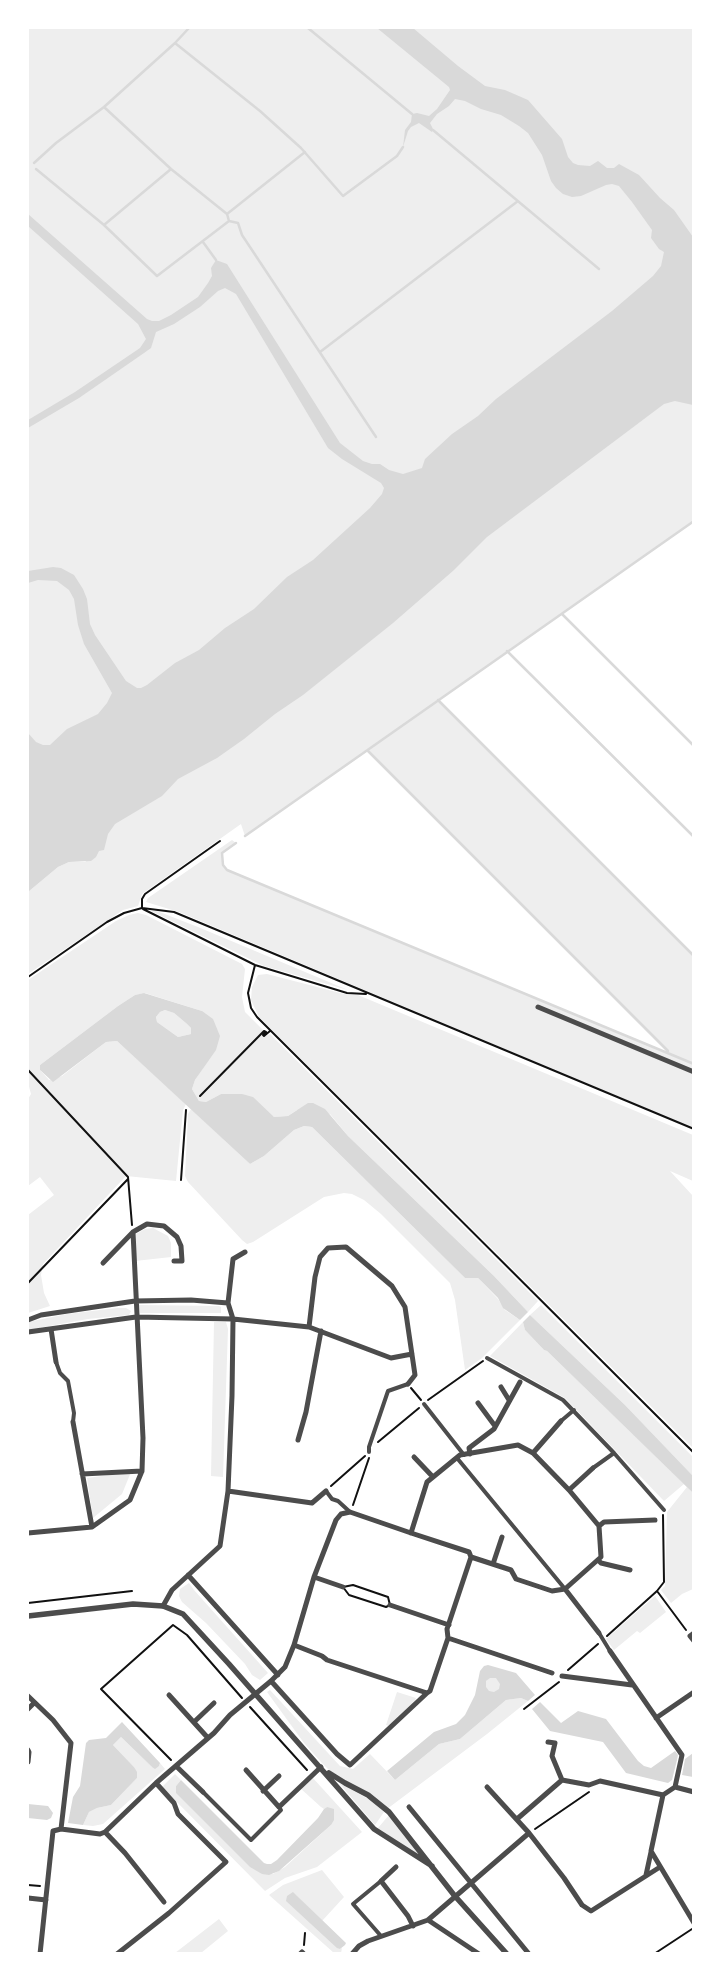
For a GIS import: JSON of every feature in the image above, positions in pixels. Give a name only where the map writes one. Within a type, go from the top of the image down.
[{"type":"street","points":[[538,1007],[694,1072]]},
{"type":"street","points":[[102,1263],[133,1232],[147,1224],[164,1226],[177,1237],[181,1246],[182,1260],[174,1260]]},
{"type":"street","points":[[28,1532],[92,1527],[130,1500],[142,1471],[143,1438],[133,1232]]},
{"type":"street","points":[[309,1327],[315,1277],[320,1257],[328,1248],[346,1247],[392,1286],[405,1307],[415,1375],[408,1384],[388,1391],[368,1447],[369,1452]]},
{"type":"street","points":[[163,1606],[172,1590],[220,1546],[228,1491],[232,1396],[233,1319],[228,1304],[233,1259],[245,1252]]},
{"type":"street","points":[[28,1320],[41,1315],[136,1301],[191,1300],[228,1304]]},
{"type":"street","points":[[28,1332],[136,1317],[233,1319],[309,1327],[391,1358],[412,1354]]},
{"type":"street","points":[[51,1329],[56,1362],[60,1373],[68,1381],[74,1413],[73,1422],[92,1527]]},
{"type":"street","points":[[298,1440],[306,1412],[320,1331]]},
{"type":"street","points":[[487,1358],[522,1380],[563,1400],[614,1453],[664,1510]]},
{"type":"street","points":[[467,1454],[469,1448],[494,1429],[522,1380]]},
{"type":"street","points":[[501,1387],[510,1400]]},
{"type":"street","points":[[478,1403],[495,1426]]},
{"type":"street","points":[[424,1404],[467,1454]]},
{"type":"street","points":[[533,1453],[561,1421],[574,1410]]},
{"type":"street","points":[[410,1533],[427,1482],[434,1476],[457,1458],[467,1454],[518,1445],[533,1453],[599,1526],[601,1557],[565,1589],[552,1591],[516,1579],[511,1570],[471,1557]]},
{"type":"street","points":[[568,1490],[614,1453]]},
{"type":"street","points":[[414,1457],[434,1476]]},
{"type":"street","points":[[457,1458],[599,1633],[632,1685],[682,1756],[675,1787],[663,1795],[646,1876]]},
{"type":"street","points":[[82,1474],[142,1471]]},
{"type":"street","points":[[228,1491],[312,1503],[326,1491],[332,1500],[338,1501],[350,1512],[469,1552],[471,1557],[449,1625],[448,1638],[430,1691],[350,1765],[337,1754],[271,1681]]},
{"type":"street","points":[[40,1954],[53,1831],[61,1829],[100,1834],[105,1832],[245,1702],[278,1675],[285,1667],[294,1646],[314,1577],[336,1520],[341,1514],[350,1512]]},
{"type":"street","points":[[599,1526],[604,1522],[662,1519]]},
{"type":"street","points":[[493,1564],[502,1537]]},
{"type":"street","points":[[598,1560],[601,1564],[630,1570]]},
{"type":"street","points":[[188,1575],[278,1675]]},
{"type":"street","points":[[314,1577],[343,1587]]},
{"type":"street","points":[[28,1616],[133,1604],[163,1606],[183,1614],[322,1768],[374,1829],[432,1866]]},
{"type":"street","points":[[390,1605],[449,1625]]},
{"type":"street","points":[[448,1638],[562,1676],[632,1685]]},
{"type":"street","points":[[294,1646],[322,1656],[327,1660],[427,1693]]},
{"type":"street","points":[[656,1718],[694,1692]]},
{"type":"street","points":[[169,1695],[208,1738]]},
{"type":"street","points":[[28,1696],[54,1720],[71,1743],[61,1829]]},
{"type":"street","points":[[28,1708],[34,1703]]},
{"type":"street","points":[[194,1722],[214,1703]]},
{"type":"street","points":[[548,1742],[555,1743],[552,1756],[562,1780]]},
{"type":"street","points":[[28,1750],[28,1762]]},
{"type":"street","points":[[176,1766],[251,1840],[281,1810],[246,1770]]},
{"type":"street","points":[[279,1807],[312,1775],[322,1768]]},
{"type":"street","points":[[322,1768],[345,1784],[368,1795],[389,1812],[454,1895],[507,1954]]},
{"type":"street","points":[[263,1791],[279,1776]]},
{"type":"street","points":[[562,1780],[590,1785],[600,1781],[663,1795]]},
{"type":"street","points":[[517,1819],[562,1780]]},
{"type":"street","points":[[117,1954],[173,1910],[226,1862],[178,1814],[174,1803],[156,1783]]},
{"type":"street","points":[[487,1787],[517,1819],[564,1878],[582,1905],[591,1911],[660,1867]]},
{"type":"street","points":[[675,1787],[694,1792]]},
{"type":"street","points":[[409,1807],[530,1954]]},
{"type":"street","points":[[105,1832],[120,1847],[164,1902]]},
{"type":"street","points":[[352,1954],[359,1946],[381,1936],[428,1920],[454,1895],[528,1833]]},
{"type":"street","points":[[651,1852],[694,1923]]},
{"type":"street","points":[[381,1936],[353,1904],[396,1867]]},
{"type":"street","points":[[381,1881],[408,1916],[413,1926]]},
{"type":"street","points":[[28,1898],[46,1900]]},
{"type":"street","points":[[428,1920],[479,1954]]},
{"type":"street","points":[[300,1954],[302,1952],[304,1954]]},
{"type":"path","points":[[142,908],[145,894],[220,841]]},
{"type":"path","points":[[142,908],[256,965],[347,993],[369,994]]},
{"type":"path","points":[[28,977],[107,922],[124,914],[142,908],[174,912],[694,1129]]},
{"type":"path","points":[[256,965],[248,987],[248,998],[254,1013],[267,1028],[694,1453]]},
{"type":"path","points":[[200,1096],[267,1028]]},
{"type":"path","points":[[264,1030],[266,1032],[264,1036],[270,1031]]},
{"type":"path","points":[[28,1070],[128,1177],[133,1232]]},
{"type":"path","points":[[181,1180],[186,1110]]},
{"type":"path","points":[[28,1283],[128,1180]]},
{"type":"path","points":[[326,1491],[380,1440],[424,1404],[487,1358]]},
{"type":"path","points":[[408,1384],[424,1404]]},
{"type":"path","points":[[350,1512],[369,1458],[369,1452]]},
{"type":"path","points":[[524,1709],[560,1680],[570,1667],[603,1640],[657,1591],[664,1582],[662,1519],[664,1510]]},
{"type":"path","points":[[353,1585],[388,1597],[390,1605],[386,1606],[349,1594],[343,1587],[353,1585]]},
{"type":"path","points":[[28,1603],[132,1591]]},
{"type":"path","points":[[657,1591],[692,1637]]},
{"type":"path","points":[[176,1766],[101,1689],[173,1625],[186,1635],[312,1775]]},
{"type":"path","points":[[528,1833],[591,1791]]},
{"type":"path","points":[[28,1885],[46,1887]]},
{"type":"path","points":[[654,1954],[694,1927]]},
{"type":"path","points":[[304,1954],[305,1933]]},
{"type":"shaded area","points":[[28,28],[693,28],[693,521],[438,700],[693,956],[693,1128],[179,912],[146,902],[148,898],[232,840],[236,843],[222,853],[223,865],[227,870],[667,1052],[368,751],[245,836],[241,824],[142,894],[138,906],[123,910],[28,974],[28,892],[58,867],[69,862],[86,862],[28,786]]},
{"type":"shaded area","points":[[377,28],[413,28],[485,86],[505,90],[528,100],[562,139],[568,157],[573,163],[590,166],[598,161],[607,168],[614,168],[619,164],[639,175],[674,210],[693,237],[693,405],[675,401],[664,404],[487,537],[454,570],[393,623],[303,695],[217,758],[178,779],[162,796],[115,824],[108,834],[104,850],[99,851],[91,861],[69,862],[58,867],[28,892],[28,733],[36,742],[50,745],[67,729],[98,714],[112,693],[84,644],[78,625],[74,599],[69,590],[57,581],[38,580],[28,583],[28,571],[53,567],[61,568],[74,575],[87,599],[90,624],[95,635],[126,681],[137,688],[141,688],[175,663],[199,650],[225,628],[254,609],[287,577],[313,560],[370,508],[382,494],[384,488],[381,483],[328,448],[236,294],[225,288],[218,291],[200,307],[174,324],[156,332],[151,348],[144,353],[79,398],[28,428],[28,420],[75,392],[140,348],[146,339],[138,324],[28,226],[28,214],[147,319],[152,321],[159,321],[171,315],[198,297],[212,276],[211,268],[216,260],[227,264],[340,443],[363,461],[380,464],[389,470],[403,474],[422,468],[425,459],[452,434],[478,416],[496,399],[612,311],[653,276],[661,266],[664,252],[659,249],[651,238],[652,230],[619,186],[606,185],[581,196],[572,197],[563,194],[551,181],[542,155],[528,133],[501,115],[455,99],[449,106],[437,114],[430,123],[433,129],[432,132],[419,123],[411,127],[403,147],[405,130],[411,122],[412,114],[417,113],[429,116],[437,109],[450,90],[449,87]]},
{"type":"shaded area","points":[[151,911],[157,911],[198,927],[348,990],[264,966]]},
{"type":"shaded area","points":[[138,913],[146,915],[242,964],[245,969],[242,997],[245,1012],[263,1030],[262,1032],[266,1036],[270,1034],[538,1301],[528,1312],[494,1276],[348,1136],[330,1114],[297,1110],[288,1116],[274,1117],[227,1094],[221,1094],[206,1102],[199,1101],[192,1089],[195,1080],[203,1068],[202,1011],[145,993],[135,995],[118,1006],[40,1065],[40,1070],[49,1080],[62,1076],[106,1042],[117,1041],[186,1104],[183,1110],[176,1181],[126,1176],[43,1264],[41,1275],[44,1293],[50,1306],[28,1313],[28,1215],[54,1195],[40,1177],[28,1186],[28,1099],[31,1094],[28,1083],[28,980],[116,921]]},
{"type":"shaded area","points":[[267,974],[344,994],[358,995],[693,1135],[693,1181],[670,1171],[693,1196],[693,1448],[259,1017],[251,1000],[252,987],[258,975]]},
{"type":"shaded area","points":[[144,993],[202,1011],[213,1019],[220,1036],[216,1050],[195,1080],[192,1089],[199,1101],[206,1102],[221,1094],[242,1094],[253,1097],[274,1117],[288,1116],[308,1103],[313,1103],[325,1109],[348,1136],[494,1276],[528,1312],[520,1320],[503,1308],[498,1298],[478,1278],[465,1278],[312,1127],[304,1126],[294,1130],[264,1156],[250,1164],[117,1041],[106,1042],[53,1082],[40,1070],[40,1065],[135,995]],"holes":[[[165,1010],[174,1013],[191,1028],[191,1034],[178,1037],[157,1022],[156,1017],[160,1012]]]},
{"type":"shaded area","points":[[165,1010],[174,1013],[187,1024],[191,1028],[191,1034],[178,1037],[157,1022],[156,1017]]},
{"type":"shaded area","points":[[191,1109],[250,1164],[264,1156],[294,1130],[304,1126],[312,1127],[465,1278],[478,1278],[498,1299],[505,1310],[520,1320],[482,1358],[465,1370],[455,1300],[450,1283],[381,1214],[364,1200],[352,1194],[344,1193],[324,1197],[247,1244],[188,1182],[185,1176],[188,1114]]},
{"type":"shaded area","points":[[153,1228],[168,1236],[171,1243],[171,1257],[135,1261],[136,1234],[145,1229]]},
{"type":"shaded area","points":[[139,1305],[219,1306],[221,1307],[221,1313],[140,1313]]},
{"type":"shaded area","points":[[541,1305],[693,1457],[693,1476],[625,1405],[530,1315]]},
{"type":"shaded area","points":[[126,1308],[131,1311],[129,1315],[88,1319],[28,1330],[28,1322],[67,1314]]},
{"type":"shaded area","points":[[530,1315],[625,1405],[693,1476],[693,1493],[525,1330],[523,1322]]},
{"type":"shaded area","points":[[214,1322],[226,1322],[228,1329],[223,1477],[211,1476]]},
{"type":"shaded area","points":[[523,1322],[525,1330],[544,1350],[684,1484],[664,1501],[565,1398],[490,1356]]},
{"type":"shaded area","points":[[131,1472],[122,1494],[93,1518],[87,1478]]},
{"type":"shaded area","points":[[687,1487],[693,1493],[693,1589],[682,1594],[671,1603],[661,1590],[665,1586],[667,1512]]},
{"type":"shaded area","points":[[189,1583],[268,1673],[260,1680],[252,1675],[245,1664],[206,1623],[182,1602],[179,1596],[180,1589]]},
{"type":"shaded area","points":[[655,1596],[666,1612],[640,1633],[637,1631],[614,1650],[606,1639]]},
{"type":"shaded area","points":[[488,1665],[516,1673],[535,1695],[528,1701],[521,1698],[506,1700],[460,1739],[439,1744],[395,1780],[387,1771],[434,1732],[456,1724],[465,1715],[475,1695],[480,1671],[484,1666]],"holes":[[[490,1678],[496,1678],[500,1684],[499,1689],[494,1692],[489,1691],[486,1687],[486,1681]]]},
{"type":"shaded area","points":[[493,1677],[501,1685],[493,1693],[485,1685]]},
{"type":"shaded area","points":[[270,1690],[340,1766],[353,1769],[370,1754],[395,1780],[439,1744],[460,1739],[506,1700],[521,1698],[528,1701],[387,1809],[336,1777],[321,1762],[304,1743],[267,1692]]},
{"type":"shaded area","points":[[397,1692],[416,1698],[414,1703],[389,1726],[386,1725]]},
{"type":"shaded area","points":[[540,1702],[561,1723],[578,1711],[606,1719],[638,1761],[644,1766],[651,1768],[675,1751],[678,1755],[672,1780],[668,1783],[626,1773],[603,1742],[550,1731],[532,1709]]},
{"type":"shaded area","points":[[122,1722],[160,1763],[159,1766],[155,1769],[152,1767],[121,1737],[113,1745],[134,1767],[137,1772],[137,1778],[111,1805],[89,1812],[83,1825],[68,1823],[73,1797],[80,1786],[86,1743],[89,1740],[106,1738]]},
{"type":"shaded area","points":[[121,1737],[152,1767],[159,1766],[160,1763],[165,1769],[103,1824],[83,1825],[89,1812],[111,1805],[137,1778],[134,1767],[113,1745]]},
{"type":"shaded area","points":[[693,1753],[693,1777],[682,1775],[685,1759]]},
{"type":"shaded area","points":[[175,1774],[181,1780],[176,1786],[262,1874],[273,1874],[285,1867],[331,1825],[327,1807],[324,1809],[321,1807],[300,1788],[312,1777],[362,1832],[317,1867],[285,1878],[265,1891],[164,1789],[163,1786]]},
{"type":"shaded area","points":[[181,1780],[267,1864],[277,1860],[327,1807],[334,1809],[334,1820],[331,1825],[279,1871],[269,1875],[262,1874],[250,1867],[176,1793],[176,1786]]},
{"type":"shaded area","points":[[339,1783],[374,1802],[384,1812],[375,1825]]},
{"type":"shaded area","points":[[28,1804],[48,1806],[53,1813],[51,1818],[47,1820],[28,1818]]},
{"type":"shaded area","points":[[389,1815],[424,1860],[378,1828]]},
{"type":"shaded area","points":[[322,1870],[344,1897],[322,1921],[293,1892],[340,1949],[342,1948],[341,1953],[334,1953],[269,1895],[283,1885]]},
{"type":"shaded area","points":[[293,1892],[346,1943],[345,1945],[340,1949],[337,1948],[286,1901],[287,1896]]},
{"type":"shaded area","points":[[219,1919],[228,1931],[201,1953],[175,1953]]},
{"type":"waterway","points":[[34,163],[56,143],[104,107],[189,28]]},
{"type":"waterway","points":[[308,28],[412,114]]},
{"type":"waterway","points":[[175,43],[260,111],[301,148],[343,196],[397,156],[403,147]]},
{"type":"waterway","points":[[104,107],[171,169],[227,214],[229,221],[238,223],[242,235],[376,437]]},
{"type":"waterway","points":[[433,130],[599,269]]},
{"type":"waterway","points":[[227,214],[305,152]]},
{"type":"waterway","points":[[36,169],[104,225],[157,276],[229,221]]},
{"type":"waterway","points":[[104,225],[171,169]]},
{"type":"waterway","points":[[320,352],[518,201]]},
{"type":"waterway","points":[[203,242],[216,260]]},
{"type":"waterway","points":[[245,836],[694,521]]},
{"type":"waterway","points":[[562,614],[694,746]]},
{"type":"waterway","points":[[507,651],[694,837]]},
{"type":"waterway","points":[[438,700],[694,956]]},
{"type":"waterway","points":[[368,751],[668,1051]]},
{"type":"waterway","points":[[236,843],[222,853],[223,865],[227,870],[694,1064]]}]
